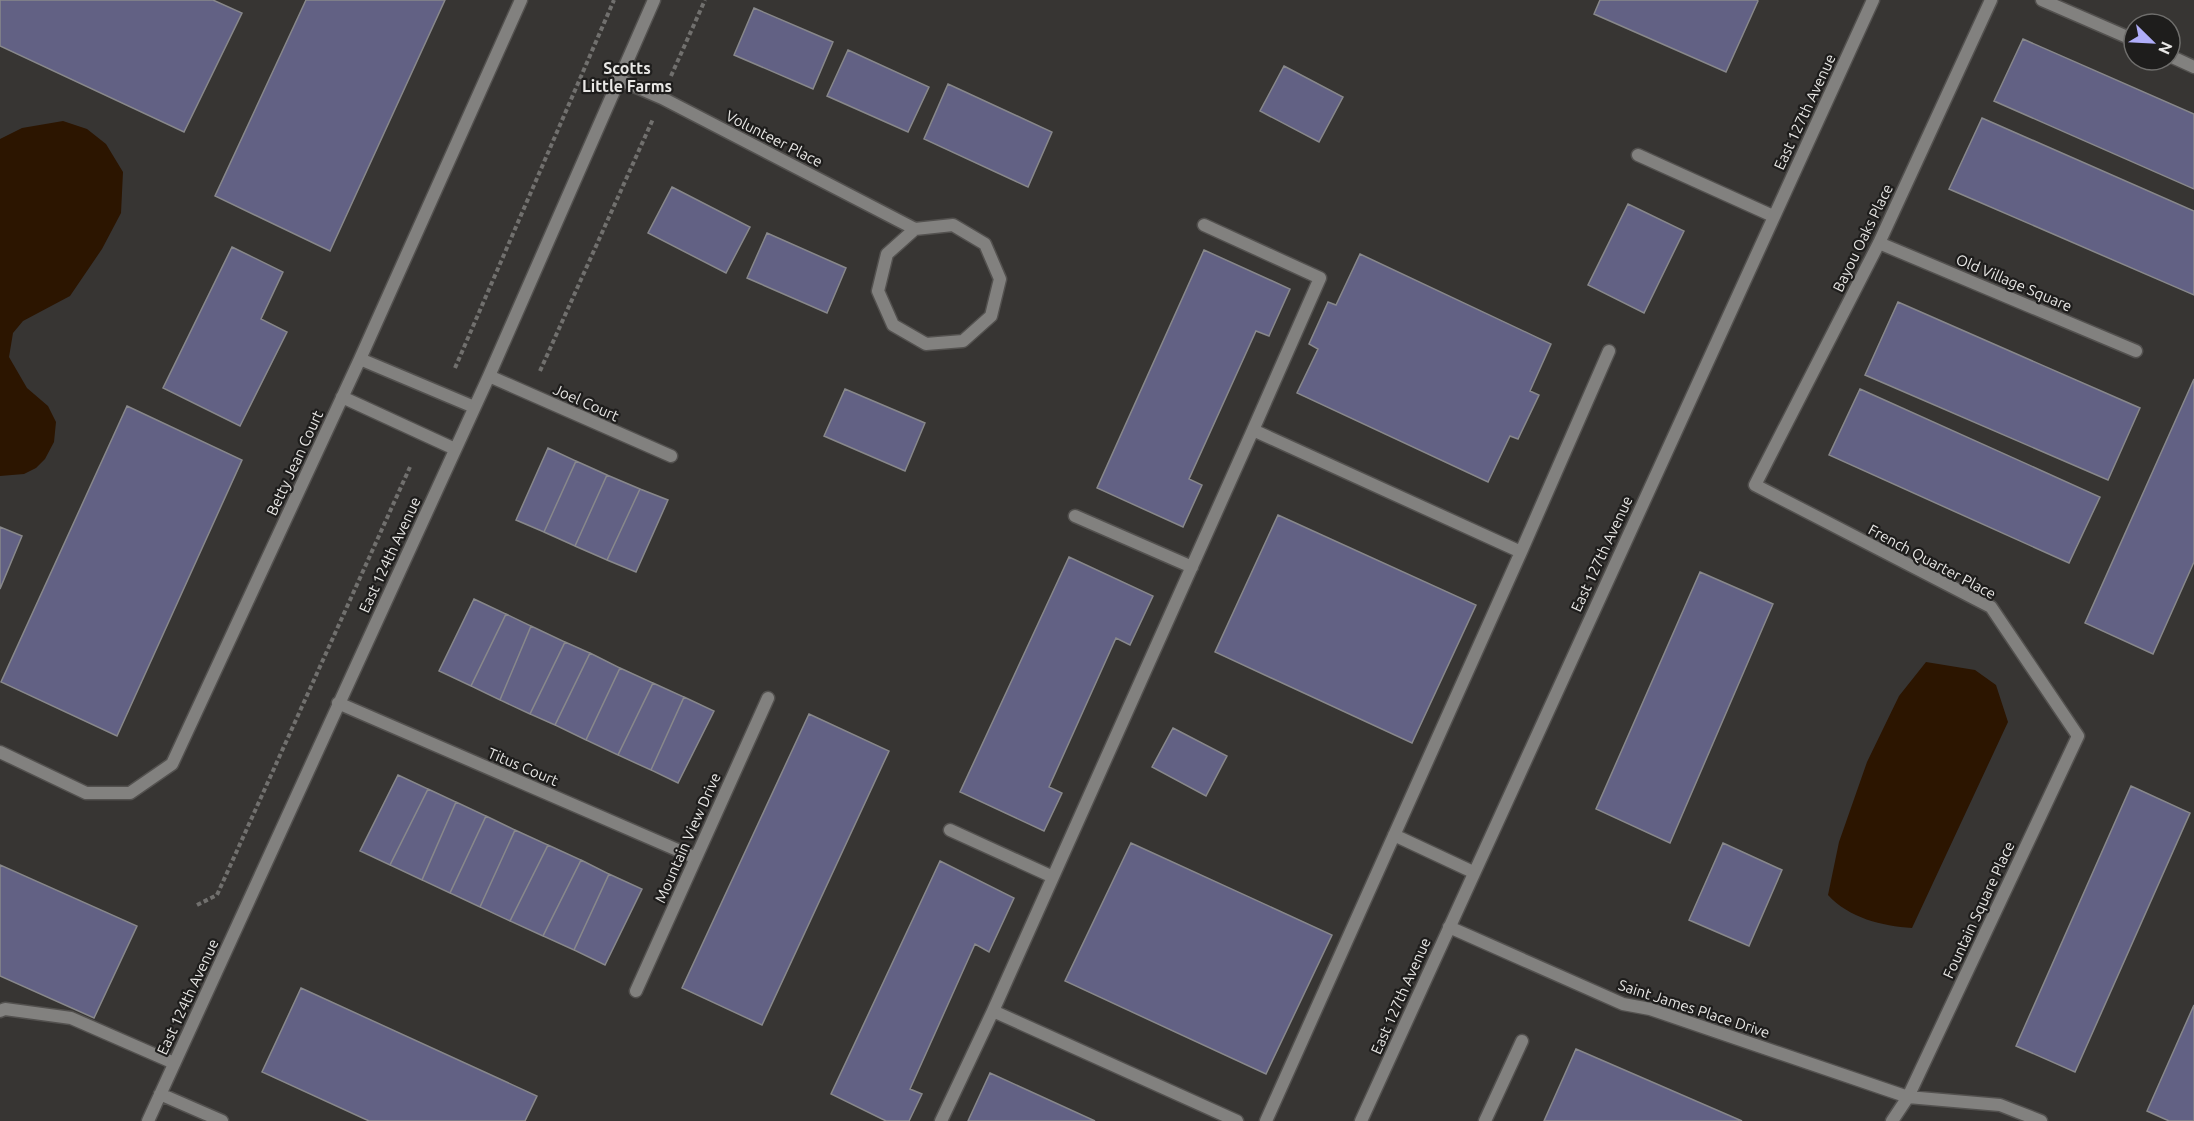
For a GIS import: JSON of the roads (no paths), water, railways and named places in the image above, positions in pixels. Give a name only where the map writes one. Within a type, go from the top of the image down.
[{"type":"street","name":"Betty Jean Court","points":[[0,753],[86,793],[130,793],[172,764],[360,359],[521,0]]},
{"type":"street","name":"East 124th Avenue","points":[[148,1121],[489,376],[654,0]]},
{"type":"street","name":"East 127th Avenue","points":[[1361,1121],[1873,0]]},
{"type":"street","name":"Bayou Oaks Place","points":[[1755,485],[1879,243],[1991,0]]},
{"type":"street","points":[[2042,0],[2122,35]]},
{"type":"street","name":"Volunteer Place","points":[[618,79],[662,98],[915,229]]},
{"type":"street","points":[[1638,155],[1773,216]]},
{"type":"street","points":[[953,225],[985,244],[1000,279],[992,316],[963,341],[926,344],[909,335],[893,325],[878,291],[887,254],[915,229],[953,225]]},
{"type":"street","points":[[941,1121],[993,1011],[1320,278],[1204,225]]},
{"type":"street","name":"Old Village Square","points":[[1879,243],[2136,351]]},
{"type":"street","points":[[1266,1121],[1609,351]]},
{"type":"street","points":[[360,359],[474,407]]},
{"type":"street","name":"Joel Court","points":[[489,376],[671,456]]},
{"type":"street","points":[[342,397],[455,449]]},
{"type":"street","points":[[1253,430],[1521,552]]},
{"type":"street","name":"French Quarter Place","points":[[1755,485],[1990,607],[2078,736]]},
{"type":"street","points":[[1075,516],[1192,567]]},
{"type":"street","name":"Mountain View Drive","points":[[636,991],[768,698]]},
{"type":"street","name":"Titus Court","points":[[338,703],[696,858]]},
{"type":"street","name":"Fountain Square Place","points":[[1908,1097],[2078,736]]},
{"type":"street","points":[[950,830],[1053,877]]},
{"type":"street","points":[[1394,835],[1473,872]]},
{"type":"street","name":"Saint James Place Drive","points":[[1449,927],[1623,1004],[1650,1009],[1908,1097],[2000,1105],[2041,1121]]},
{"type":"street","points":[[0,1011],[5,1009],[70,1018],[174,1063]]},
{"type":"street","points":[[993,1011],[1237,1121]]},
{"type":"street","points":[[1485,1121],[1522,1041]]},
{"type":"street","points":[[160,1094],[222,1121]]},
{"type":"street","points":[[1892,1121],[1908,1097]]},
{"type":"district","name":"Scotts Little Farms","points":[[627,77]]}]
